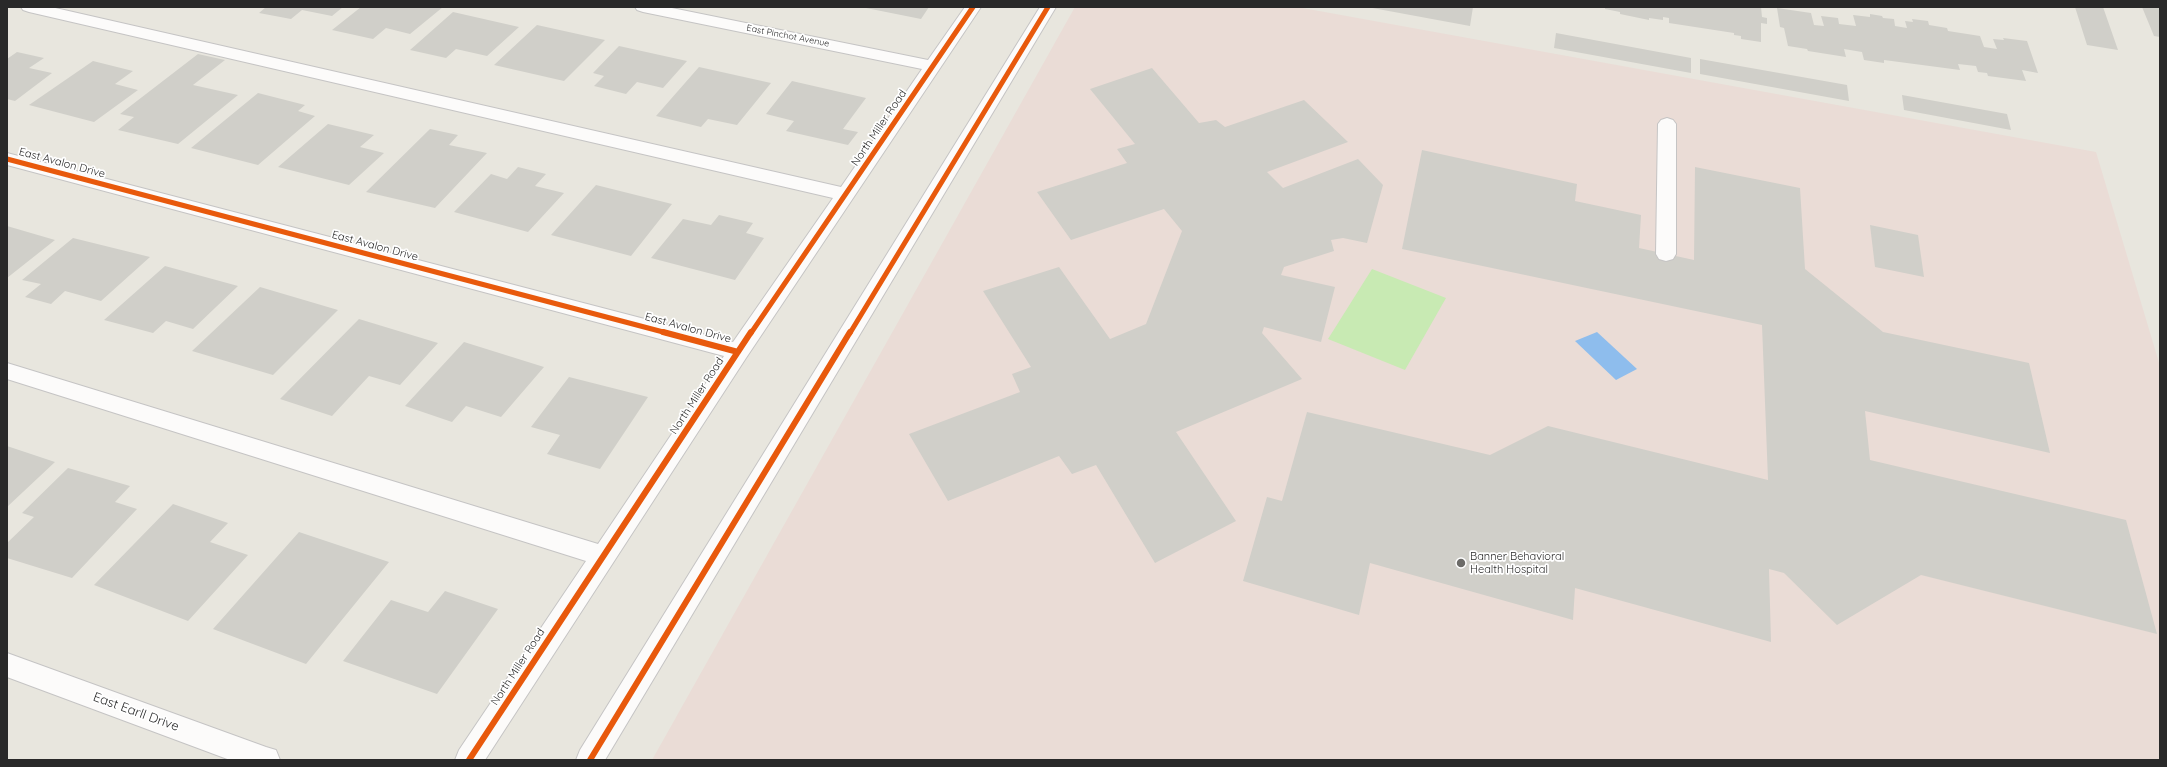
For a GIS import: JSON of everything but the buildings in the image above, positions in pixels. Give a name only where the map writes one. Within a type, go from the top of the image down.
[{"type":"street","points":[[29,7],[845,194]]},
{"type":"street","name":"East Pinchot Avenue","points":[[643,7],[933,66]]},
{"type":"street","name":"North Miller Road","points":[[469,760],[738,352],[973,7]]},
{"type":"street","points":[[590,760],[1048,7]]},
{"type":"street","points":[[1666,254],[1667,124]]},
{"type":"street","name":"East Avalon Drive","points":[[7,159],[738,352]]},
{"type":"street","points":[[7,371],[603,556]]},
{"type":"street","name":"East Earll Drive","points":[[7,665],[266,760]]},
{"type":"shaded area","name":"Banner Behavioral Health Hospital","points":[[1075,7],[1297,7],[2096,152],[2160,366],[2160,760],[652,760]]},
{"type":"green space","points":[[1372,269],[1446,298],[1405,370],[1328,339]]},
{"type":"water","points":[[1597,332],[1637,369],[1616,380],[1575,341]]},
{"type":"cycle path","points":[[469,760],[738,352],[973,7]]},
{"type":"cycle path","points":[[590,760],[1048,7]]},
{"type":"cycle path","points":[[7,159],[738,352]]},
{"type":"place","name":"Banner Behavioral Health Hospital","points":[[1461,563]]}]
